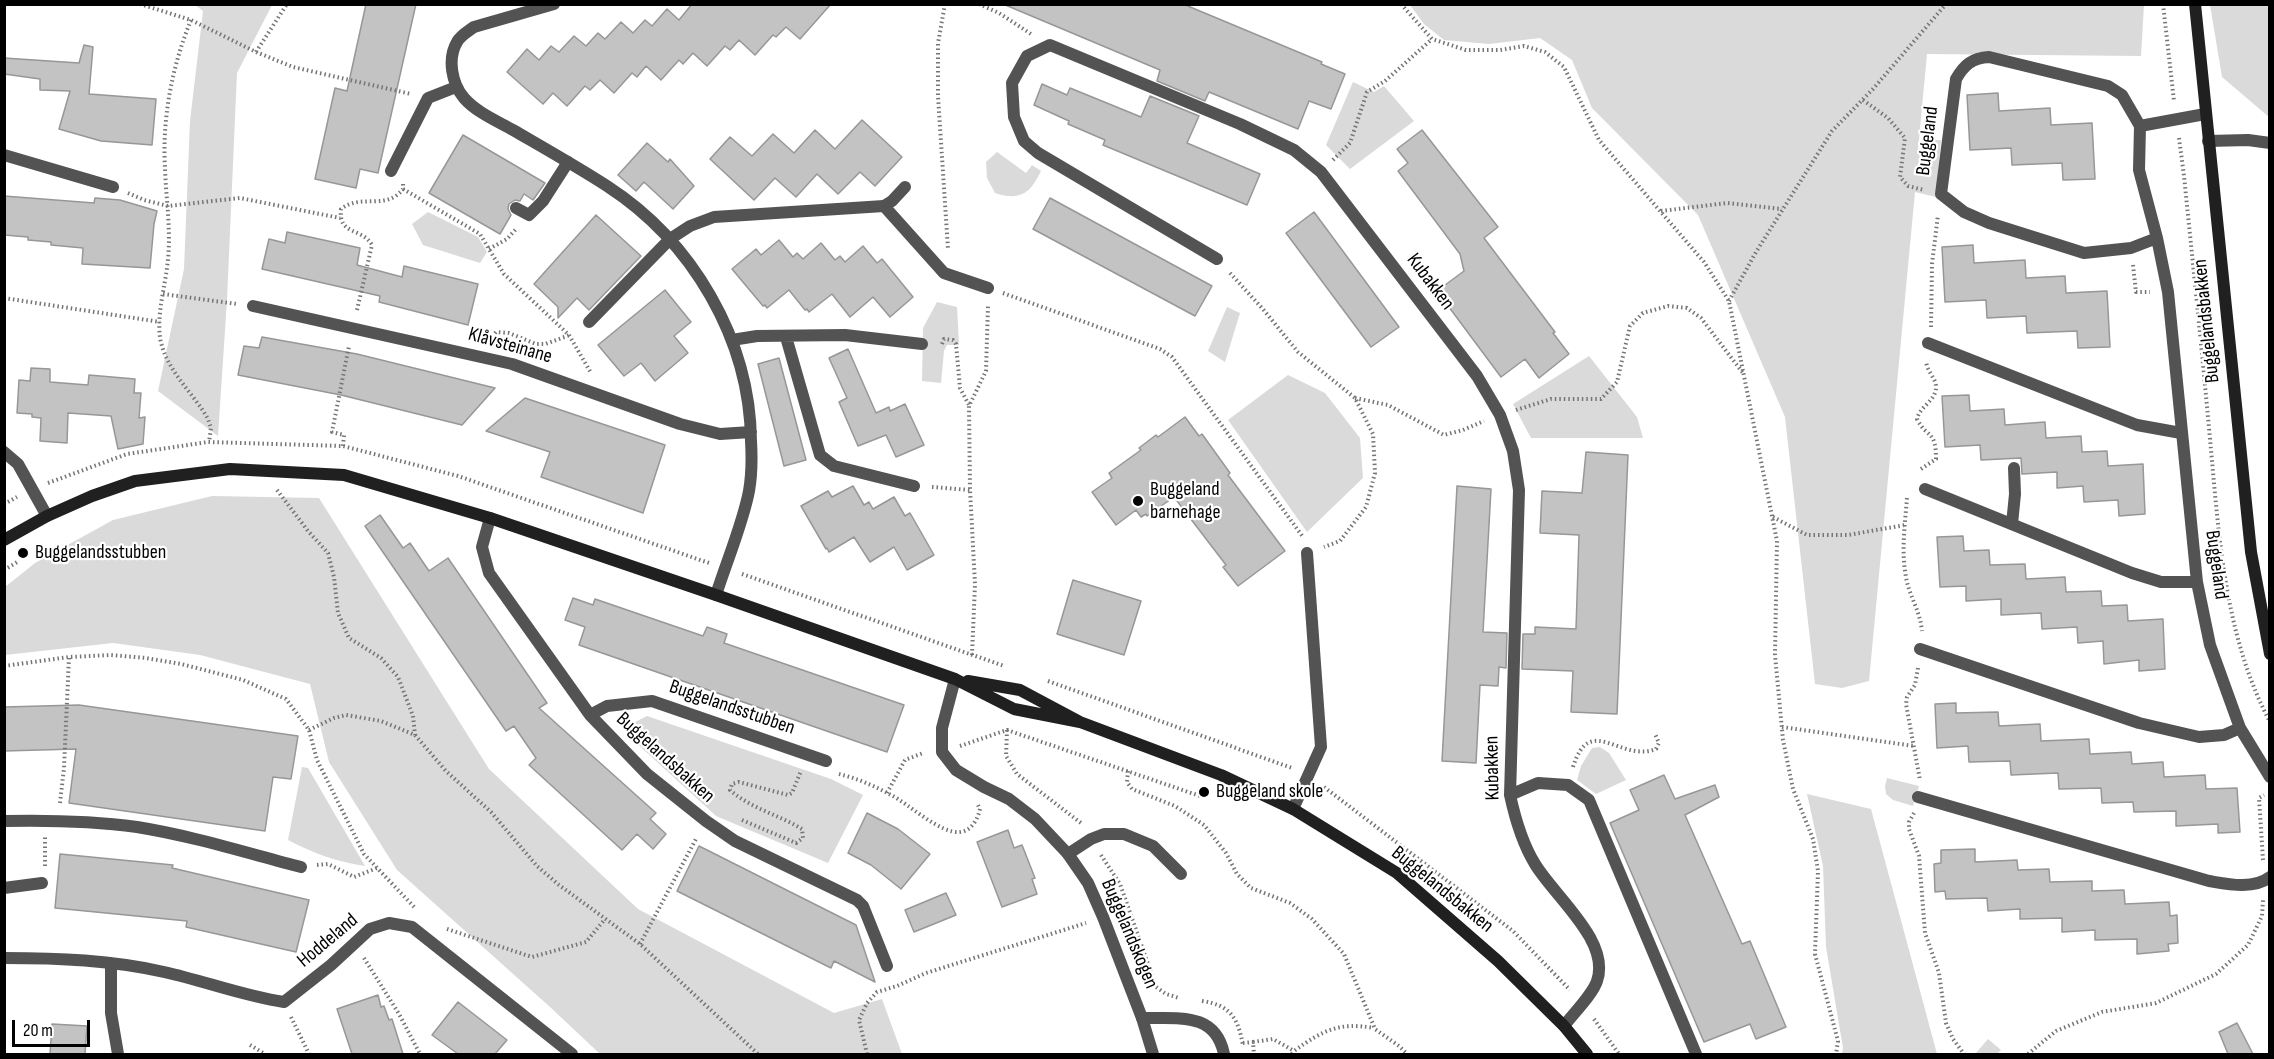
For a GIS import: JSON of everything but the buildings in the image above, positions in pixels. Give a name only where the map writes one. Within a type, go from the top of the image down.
[{"type":"street","points":[[554,4],[474,27],[463,34],[456,43],[454,53],[452,72],[456,87],[465,99],[482,113],[568,162],[639,209],[670,239],[690,264],[715,303],[732,340],[748,395],[752,468],[749,492],[716,595]]},
{"type":"street","name":"Buggelandsbakken","points":[[2195,4],[2251,552],[2270,654]]},
{"type":"street","points":[[1050,45],[1027,56],[1012,83],[1014,117],[1024,141],[1038,153],[1217,260]]},
{"type":"street","name":"Kubakken","points":[[1050,45],[1240,124],[1294,150],[1322,172],[1477,375],[1500,415],[1513,451],[1519,490],[1510,795],[1516,823],[1534,863],[1591,935],[1599,964],[1597,982],[1564,1026]]},
{"type":"street","name":"Buggeland","points":[[2157,238],[2132,248],[2084,253],[1989,223],[1964,212],[1941,194],[1956,79],[1964,66],[1978,58],[1989,57],[2108,86],[2122,95],[2140,126],[2139,170],[2157,238],[2168,292],[2197,582],[2210,645],[2240,728],[2270,777]]},
{"type":"street","points":[[391,171],[428,98],[456,87]]},
{"type":"street","points":[[2140,126],[2205,114]]},
{"type":"street","points":[[2208,141],[2248,140],[2270,143]]},
{"type":"street","points":[[4,155],[113,187]]},
{"type":"street","points":[[516,208],[529,215],[543,201],[568,162]]},
{"type":"street","points":[[589,322],[670,239],[690,226],[714,217],[884,206],[905,187]]},
{"type":"street","points":[[884,206],[944,273],[988,288]]},
{"type":"street","name":"Klåvsteinane","points":[[253,306],[512,364],[680,424],[720,434],[751,432]]},
{"type":"street","points":[[732,340],[757,336],[845,335],[922,344]]},
{"type":"street","points":[[786,337],[820,455],[834,466],[914,486]]},
{"type":"street","points":[[1929,343],[2138,425],[2181,433]]},
{"type":"street","points":[[4,452],[18,464],[47,516]]},
{"type":"street","points":[[2012,524],[2015,494],[2014,468]]},
{"type":"street","name":"Buggelandsbakken","points":[[4,540],[47,516],[92,496],[135,481],[230,469],[344,475],[490,518],[716,595],[955,679],[1014,708],[1080,722]]},
{"type":"street","points":[[1925,489],[2132,573],[2161,582],[2197,582]]},
{"type":"street","name":"Buggelandsbakken","points":[[490,518],[482,547],[489,573],[590,715],[647,774],[706,821],[735,840],[857,900],[862,906],[887,966]]},
{"type":"street","points":[[1293,809],[1321,747],[1307,553]]},
{"type":"street","points":[[1920,649],[2139,723],[2199,737],[2224,735],[2240,728]]},
{"type":"street","name":"Buggelandsbakken","points":[[955,679],[1020,690],[1080,722],[1221,774],[1293,809],[1397,873],[1498,961],[1564,1026],[1587,1054]]},
{"type":"street","name":"Buggelandskogen","points":[[955,679],[942,728],[942,752],[956,770],[984,788],[1009,799],[1035,819],[1068,854],[1088,883],[1104,917],[1153,1054]]},
{"type":"street","name":"Buggelandsstubben","points":[[590,715],[607,706],[652,701],[826,761]]},
{"type":"street","points":[[1510,795],[1538,783],[1568,785],[1589,800],[1696,1054]]},
{"type":"street","points":[[1918,797],[2209,881],[2236,885],[2267,879]]},
{"type":"street","points":[[4,821],[52,820],[107,823],[185,837],[301,867]]},
{"type":"street","points":[[1068,854],[1091,839],[1104,834],[1124,834],[1153,846],[1181,874]]},
{"type":"street","points":[[4,888],[42,883]]},
{"type":"street","name":"Hoddeland","points":[[284,1002],[331,965],[370,928],[390,923],[412,927],[572,1054]]},
{"type":"street","points":[[4,958],[72,959],[111,963],[164,972],[256,998],[284,1002]]},
{"type":"street","points":[[111,963],[111,1014],[118,1054]]},
{"type":"street","points":[[1142,1018],[1195,1020],[1206,1024],[1216,1032],[1222,1043],[1224,1054]]},
{"type":"path","points":[[140,4],[191,21],[294,67],[428,98]]},
{"type":"path","points":[[256,52],[287,4]]},
{"type":"path","points":[[944,273],[949,244],[938,43],[945,4]]},
{"type":"path","points":[[979,4],[999,13],[1050,45]]},
{"type":"path","points":[[1401,4],[1431,39],[1466,50],[1500,50],[1524,46],[1545,52],[1564,67],[1599,140],[1704,262],[1729,301],[1778,541],[1775,656],[1782,727],[1793,789],[1813,839],[1818,871],[1815,954],[1838,1041],[1836,1054]]},
{"type":"path","points":[[1729,301],[1756,252],[1832,131],[1863,100],[1946,4]]},
{"type":"path","points":[[2163,4],[2184,176],[2225,584],[2245,664],[2259,702],[2270,722]]},
{"type":"path","points":[[191,21],[179,56],[167,113],[165,168],[170,224],[159,334],[166,358],[208,419],[211,428],[208,442]]},
{"type":"path","points":[[1322,172],[1350,143],[1367,92],[1384,81],[1431,39]]},
{"type":"path","points":[[1863,100],[1888,118],[1905,138],[1900,177],[1908,186],[1941,194]]},
{"type":"path","points":[[343,446],[344,435],[332,432],[352,328],[372,245],[366,237],[344,227],[340,219],[341,209],[349,203],[387,201],[398,195],[403,189],[403,181],[400,175],[391,171]]},
{"type":"path","points":[[113,187],[144,200],[168,206],[240,198],[340,219]]},
{"type":"path","points":[[403,189],[480,234],[504,274],[569,335],[591,372],[589,392]]},
{"type":"path","points":[[1660,212],[1727,202],[1782,209]]},
{"type":"path","points":[[489,249],[507,239],[529,215]]},
{"type":"path","points":[[969,406],[986,371],[988,288],[1160,349],[1172,357],[1302,536],[1307,553],[1340,541],[1366,507],[1375,473],[1373,434],[1354,398],[1298,352],[1262,308],[1217,260]]},
{"type":"path","points":[[163,294],[253,306]]},
{"type":"path","points":[[4,298],[160,322]]},
{"type":"path","points":[[1354,398],[1388,405],[1444,435],[1551,399],[1601,399],[1617,382],[1630,326],[1643,313],[1668,306],[1687,308],[1701,318],[1745,375]]},
{"type":"path","points":[[483,357],[491,336],[496,332],[509,333],[536,344],[545,344],[569,335]]},
{"type":"path","points":[[922,344],[941,347],[944,339],[953,340],[956,344],[960,388],[969,406],[970,490],[975,584],[972,655]]},
{"type":"path","points":[[262,470],[327,553],[334,577],[338,613],[349,638],[381,658],[398,677],[413,716],[415,735]]},
{"type":"path","points":[[914,486],[970,490]]},
{"type":"path","points":[[1907,492],[1903,549],[1906,580],[1920,613],[1920,649],[1915,685],[1907,697],[1906,704],[1909,728],[1920,769],[1921,788],[1909,829],[1919,856],[1925,933],[1939,972],[1946,1023],[1953,1039],[1964,1054]]},
{"type":"path","points":[[1773,517],[1807,535],[1848,535],[1905,525]]},
{"type":"path","points":[[4,570],[19,561]]},
{"type":"path","points":[[42,883],[52,820],[64,768],[69,657]]},
{"type":"path","points":[[4,666],[69,657],[146,658],[181,664],[243,680],[286,699],[309,730],[316,760],[364,854],[423,916]]},
{"type":"path","points":[[309,730],[346,715],[381,721],[415,735],[446,771],[491,812],[537,866],[640,945],[758,1054]]},
{"type":"path","points":[[1782,727],[1914,746]]},
{"type":"path","points":[[1188,999],[1166,994],[1156,987],[1120,884],[1079,820],[1017,774],[1006,756],[1007,730],[1203,797]]},
{"type":"path","points":[[1568,785],[1581,748],[1590,741],[1599,740],[1637,753],[1647,753],[1656,750],[1659,743],[1655,734]]},
{"type":"path","points":[[923,753],[927,761]]},
{"type":"path","points":[[887,793],[905,760]]},
{"type":"path","points":[[733,816],[796,843],[802,838],[802,829],[741,800],[730,790],[732,784],[739,782],[788,795],[792,793],[804,765]]},
{"type":"path","points":[[1128,771],[1127,782],[1132,789],[1175,806],[1203,825],[1226,853],[1237,874],[1251,888],[1290,903],[1312,919],[1344,954],[1375,1029]]},
{"type":"path","points":[[838,774],[887,793],[948,830],[962,832],[978,819],[980,809],[974,799]]},
{"type":"path","points":[[2028,1054],[2056,1031],[2102,1012],[2156,1003],[2216,974],[2248,945],[2262,916],[2267,879],[2259,798],[2270,791]]},
{"type":"path","points":[[640,945],[706,821]]},
{"type":"path","points":[[301,867],[328,864],[354,877],[377,868]]},
{"type":"path","points":[[867,1054],[859,1020],[867,1003],[877,992],[897,986],[926,972],[1104,917]]},
{"type":"path","points":[[444,928],[532,957],[586,942],[605,919]]},
{"type":"path","points":[[362,955],[399,1014],[420,1054]]},
{"type":"path","points":[[1199,1001],[1209,1002],[1229,1011],[1239,1023],[1243,1043],[1242,1054]]},
{"type":"path","points":[[284,1002],[309,1054]]},
{"type":"path","points":[[1243,1043],[1273,1038],[1293,1053],[1318,1033],[1352,1025],[1375,1029],[1407,1054]]},
{"type":"path","points":[[1252,1042],[1254,1054]]},
{"type":"path","points":[[250,1045],[265,1054]]},
{"type":"shaded area","points":[[195,5],[272,5],[237,73],[227,300],[218,436],[158,391],[184,269],[190,121],[203,11]]},
{"type":"shaded area","points":[[1410,5],[2144,5],[2141,56],[1927,54],[1918,150],[1921,151],[1927,140],[1941,140],[1936,197],[1915,192],[1869,681],[1842,688],[1815,684],[1785,417],[1698,215],[1592,108],[1572,60],[1540,38],[1489,44],[1444,40],[1424,24]]},
{"type":"shaded area","points":[[2210,5],[2269,5],[2269,117],[2222,77]]},
{"type":"shaded area","points":[[1353,82],[1374,92],[1384,86],[1414,121],[1350,169],[1326,145]]},
{"type":"shaded area","points":[[997,152],[1026,173],[1032,165],[1041,171],[1033,185],[1023,194],[1011,196],[995,193],[987,178],[986,162]]},
{"type":"shaded area","points":[[428,212],[478,237],[487,252],[480,263],[423,245],[412,224]]},
{"type":"shaded area","points":[[937,302],[957,307],[959,345],[947,345],[944,351],[941,383],[922,381],[923,328]]},
{"type":"shaded area","points":[[1227,307],[1240,313],[1225,362],[1208,351]]},
{"type":"shaded area","points":[[1589,356],[1637,417],[1643,438],[1531,438],[1513,404]]},
{"type":"shaded area","points":[[1288,375],[1325,393],[1360,438],[1363,478],[1307,532],[1228,420]]},
{"type":"shaded area","points":[[212,496],[319,498],[489,769],[638,909],[834,1013],[882,999],[902,1054],[600,1054],[397,870],[329,762],[310,684],[200,655],[113,643],[5,655],[5,587],[35,563],[113,520]]},
{"type":"shaded area","points":[[647,716],[831,779],[863,795],[828,863],[716,816],[633,740],[633,723]]},
{"type":"shaded area","points":[[1600,747],[1609,753],[1626,780],[1596,794],[1577,780],[1581,766],[1592,748]]},
{"type":"shaded area","points":[[302,767],[308,768],[365,866],[325,856],[288,840]]},
{"type":"shaded area","points":[[1887,778],[1919,786],[1913,806],[1893,800],[1886,794]]},
{"type":"shaded area","points":[[1807,794],[1871,809],[1937,1054],[1842,1054],[1843,1048],[1826,947],[1823,866]]},
{"type":"shaded area","points":[[1988,1039],[2001,1050],[1997,1054],[1975,1054]]},
{"type":"place","name":"Buggeland barnehage","points":[[1138,501]]},
{"type":"place","name":"Buggelandsstubben","points":[[23,553]]},
{"type":"place","name":"Buggeland skole","points":[[1204,792]]}]
